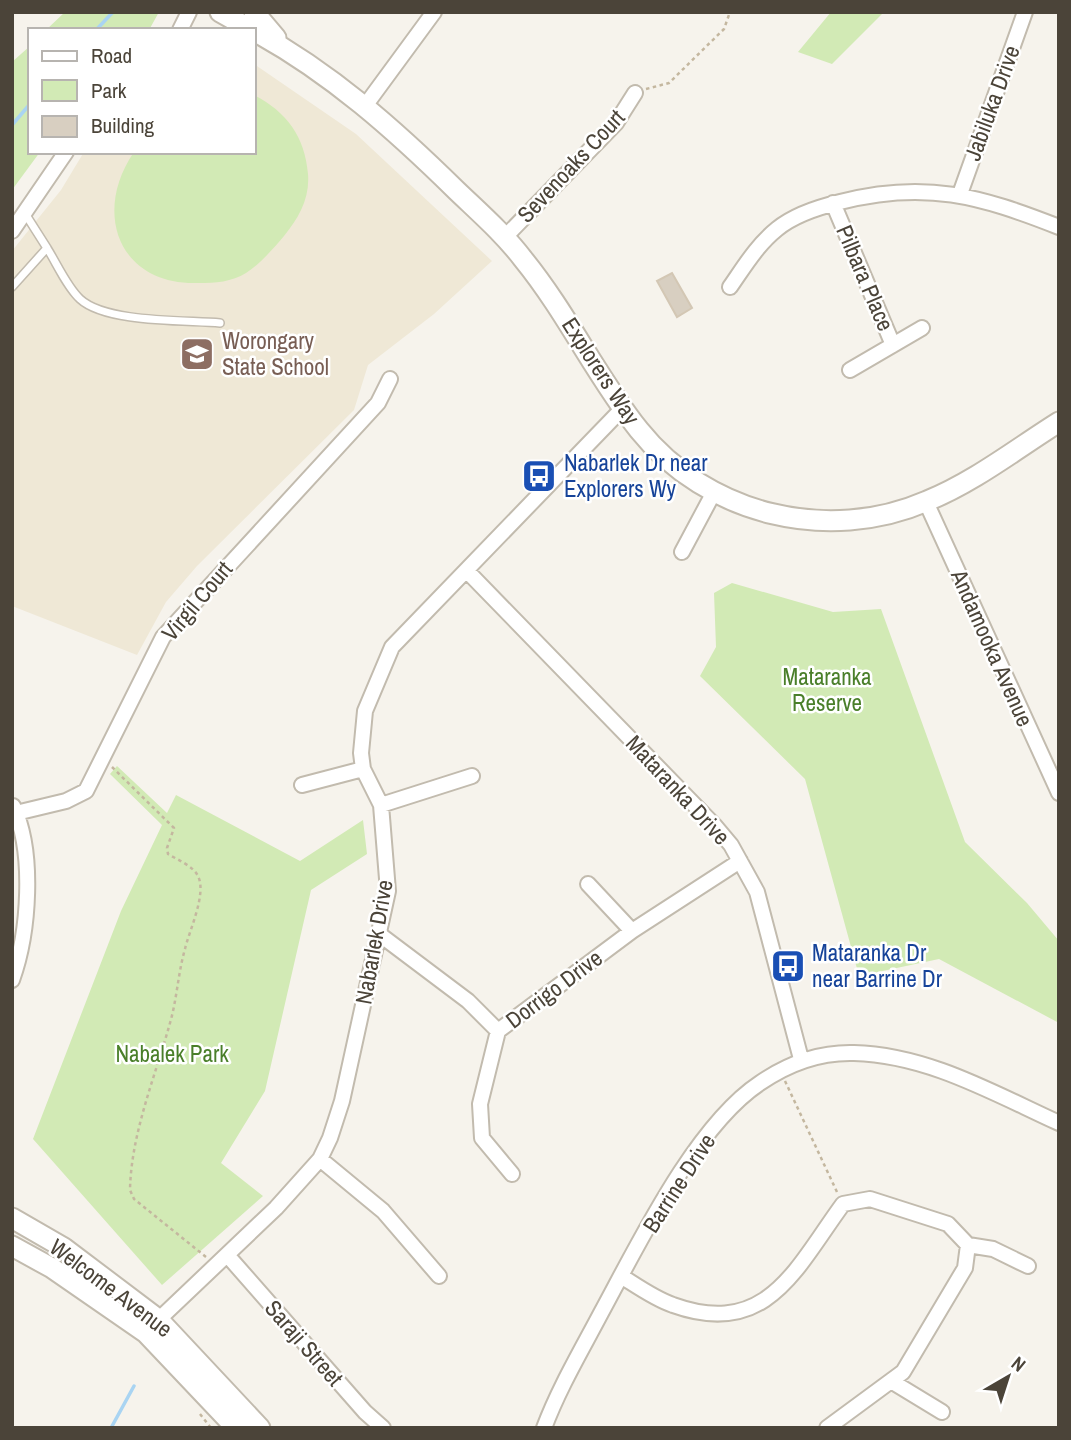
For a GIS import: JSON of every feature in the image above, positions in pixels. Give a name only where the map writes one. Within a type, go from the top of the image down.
[{"type":"street","points":[[181,28],[189,12]]},
{"type":"street","name":"Explorers Way","points":[[220,12],[249,28]]},
{"type":"street","name":"Explorers Way","points":[[254,12],[284,47]]},
{"type":"street","points":[[365,106],[433,12]]},
{"type":"street","name":"Jabiluka Drive","points":[[960,194],[1025,12]]},
{"type":"street","name":"Explorers Way","points":[[256,32],[284,47],[365,106],[415,149],[505,237],[552,295],[623,408],[670,462],[714,492],[770,514],[813,521],[851,520],[894,512],[926,502],[957,487],[1059,422]]},
{"type":"street","name":"Sevenoaks Court","points":[[505,237],[616,123],[635,93]]},
{"type":"street","points":[[12,232],[65,154]]},
{"type":"street","points":[[730,287],[751,256],[775,230],[787,222],[833,203],[900,190],[960,194],[1059,227]]},
{"type":"street","name":"Pilbara Place","points":[[833,203],[893,345],[850,370]]},
{"type":"street","points":[[893,345],[922,328]]},
{"type":"street","name":"Virgil Court","points":[[14,809],[66,801],[86,790],[163,637],[378,403],[390,379]]},
{"type":"street","name":"Nabarlek Drive","points":[[152,1326],[222,1261],[320,1159],[342,1101],[388,891],[382,805],[363,769],[360,753],[365,710],[392,647],[468,572],[623,408]]},
{"type":"street","points":[[682,552],[714,492]]},
{"type":"street","name":"Andamooka Avenue","points":[[926,502],[1059,793]]},
{"type":"street","name":"Mataranka Drive","points":[[468,572],[716,826],[740,861],[757,892],[801,1059]]},
{"type":"street","points":[[302,785],[363,769]]},
{"type":"street","points":[[382,805],[472,776]]},
{"type":"street","points":[[12,980],[27,925],[28,877],[14,809]]},
{"type":"street","name":"Dorrigo Drive","points":[[512,1174],[482,1138],[480,1104],[498,1031],[632,931],[740,861]]},
{"type":"street","points":[[588,884],[632,931]]},
{"type":"street","points":[[379,934],[468,1001],[498,1031]]},
{"type":"street","name":"Barrine Drive","points":[[544,1428],[554,1400],[621,1276],[690,1158],[725,1115],[758,1084],[780,1071],[801,1059],[853,1053],[917,1062],[940,1069],[1059,1124]]},
{"type":"street","points":[[320,1159],[383,1211],[439,1276]]},
{"type":"street","points":[[621,1276],[670,1305],[704,1314],[739,1311],[766,1302],[791,1278],[843,1204],[870,1199],[948,1224],[968,1245],[993,1249],[1028,1266]]},
{"type":"street","name":"Welcome Avenue","points":[[12,1218],[64,1248],[260,1428]]},
{"type":"street","points":[[827,1428],[903,1372],[965,1268],[968,1245]]},
{"type":"street","name":"Welcome Avenue","points":[[12,1246],[152,1326],[236,1428]]},
{"type":"street","name":"Saraji Street","points":[[222,1261],[383,1428]]},
{"type":"street","points":[[891,1381],[942,1412]]},
{"type":"lane","points":[[26,215],[80,299],[94,307],[118,314],[220,323]]},
{"type":"lane","points":[[12,287],[47,248]]},
{"type":"path","points":[[635,93],[669,83],[724,29],[730,12]]},
{"type":"path","points":[[104,758],[174,828],[167,848],[168,854],[190,866],[198,876],[200,887],[171,1021],[146,1100],[130,1190],[134,1199],[222,1261]]},
{"type":"path","points":[[780,1071],[843,1204]]},
{"type":"path","points":[[198,1411],[211,1428]]},
{"type":"shaded area","name":"Worongary State School","points":[[256,65],[356,134],[492,261],[434,314],[368,365],[354,410],[197,566],[166,602],[137,655],[12,606],[12,251],[61,190],[83,154],[256,154]]},
{"type":"green space","points":[[65,12],[159,12],[150,28],[48,28]]},
{"type":"green space","points":[[831,12],[884,12],[832,64],[798,52]]},
{"type":"green space","points":[[28,48],[28,154],[39,154],[12,190],[12,62]]},
{"type":"green space","points":[[256,96],[276,109],[298,137],[306,161],[308,183],[299,215],[251,270],[235,278],[199,283],[172,281],[149,272],[132,259],[121,242],[115,221],[115,199],[121,175],[133,154],[256,154]]},
{"type":"green space","name":"Mataranka Reserve","points":[[732,583],[833,612],[881,609],[965,842],[1027,903],[1059,941],[1059,1023],[939,959],[859,976],[805,779],[700,676],[716,647],[714,593]]},
{"type":"green space","name":"Nabalek Park","points":[[117,766],[167,813],[176,795],[300,861],[363,820],[367,854],[311,890],[265,1091],[221,1163],[263,1196],[162,1285],[33,1139],[121,911],[162,825],[110,774]]},
{"type":"building","points":[[672,273],[692,308],[677,317],[657,281]]},
{"type":"waterway","points":[[98,28],[113,12]]},
{"type":"waterway","points":[[12,125],[28,106]]},
{"type":"waterway","points":[[111,1428],[134,1386]]},
{"type":"place","name":"Worongary State School","points":[[197,354]]},
{"type":"place","name":"Nabarlek Dr near Explorers Wy","points":[[539,476]]},
{"type":"place","name":"Mataranka Dr near Barrine Dr","points":[[788,966]]}]
